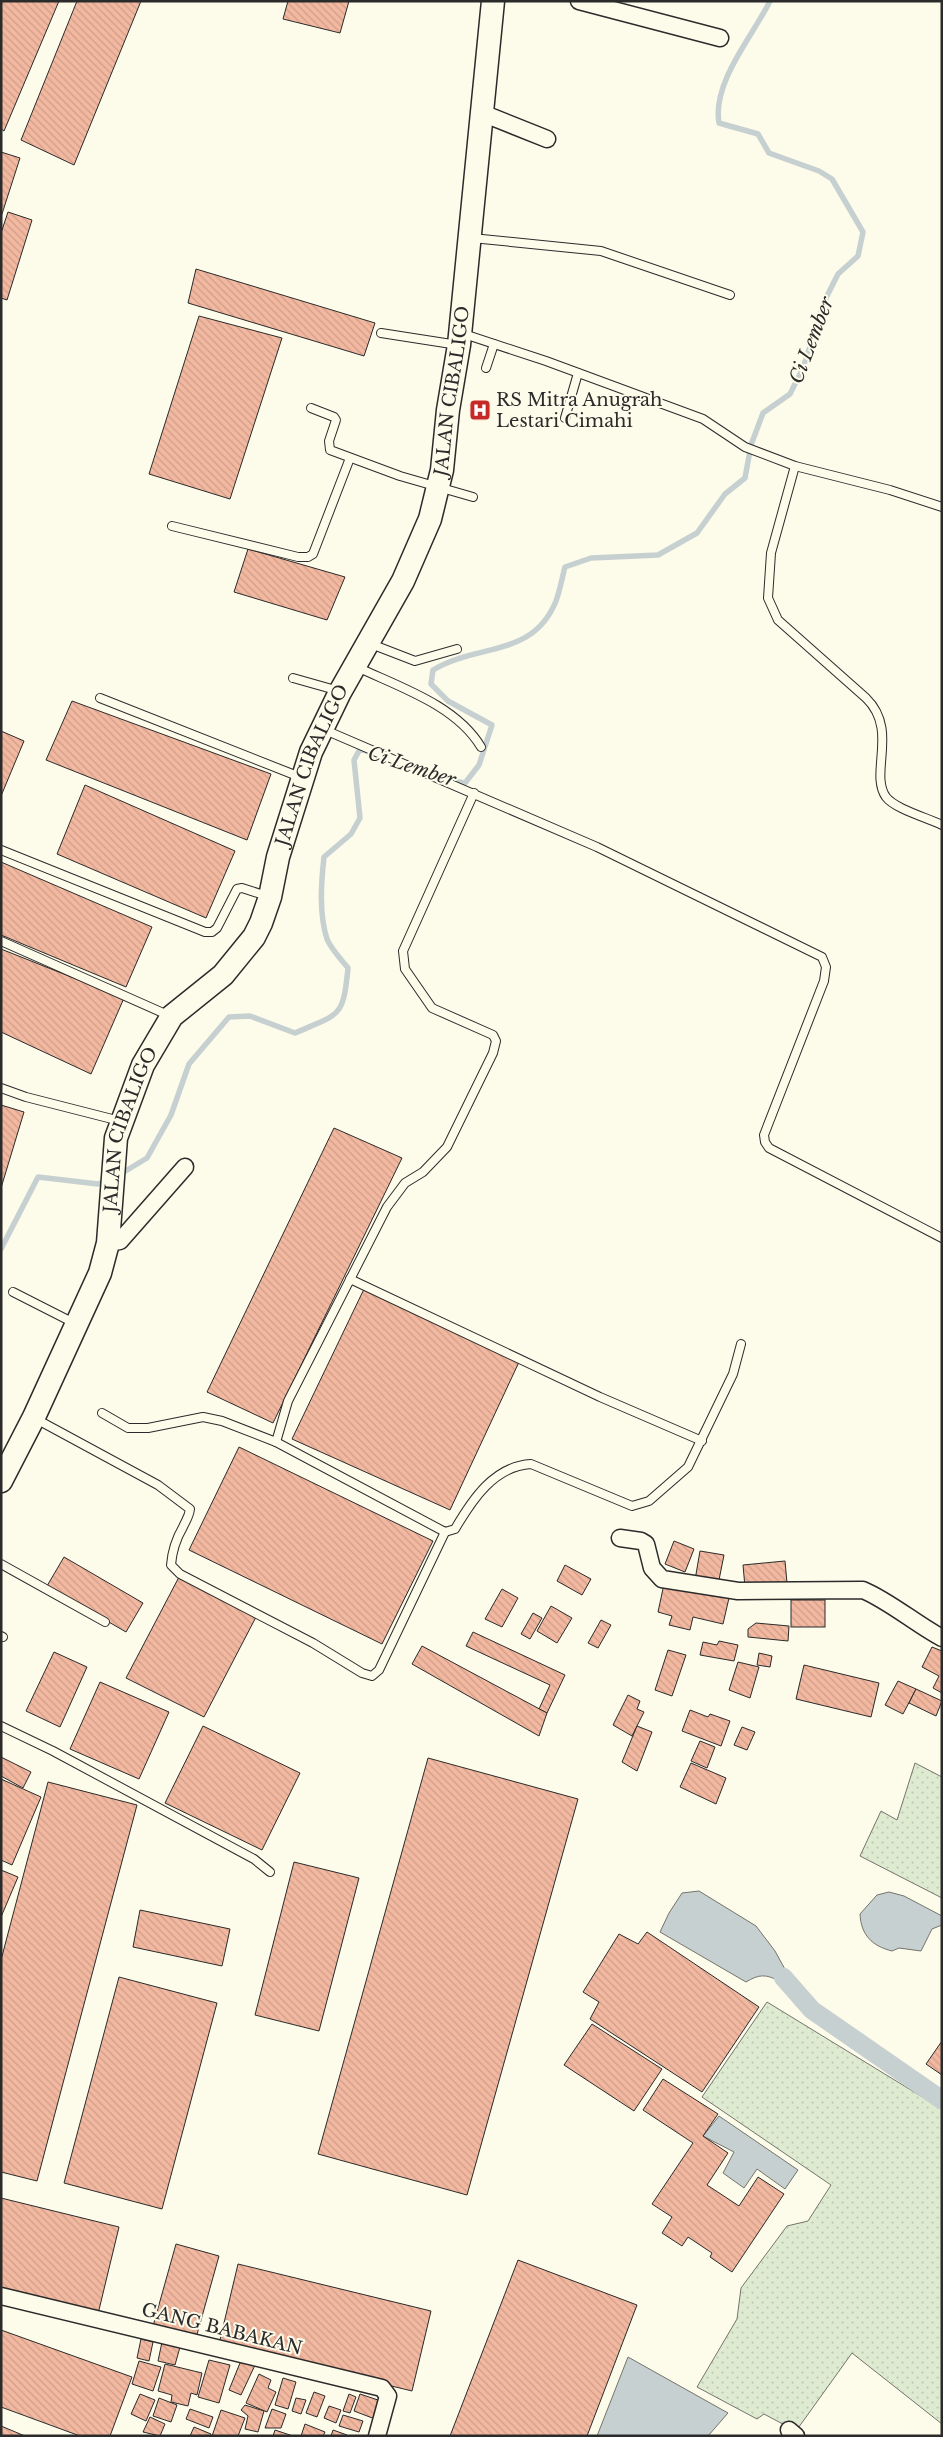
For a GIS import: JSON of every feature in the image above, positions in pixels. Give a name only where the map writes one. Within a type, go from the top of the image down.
[{"type":"main road","name":"JALAN CIBALIGO","points":[[1,1481],[34,1417],[100,1273],[108,1243],[116,1138],[144,1065],[172,1016],[223,975],[240,955],[261,923],[270,897],[278,857],[301,778],[340,692],[366,642],[403,581],[418,549],[439,487],[460,339],[493,1]]},
{"type":"street","points":[[579,1],[720,38]]},
{"type":"street","points":[[482,113],[548,138]]},
{"type":"street","points":[[108,1243],[120,1241],[185,1167]]},
{"type":"street","points":[[620,1538],[642,1541],[646,1544],[652,1568],[662,1579],[738,1591],[863,1590],[876,1595],[913,1622],[942,1638]]},
{"type":"street","name":"GANG BABAKAN","points":[[1,2296],[382,2388],[388,2396],[377,2436]]},
{"type":"lane","points":[[469,237],[601,251],[730,294]]},
{"type":"lane","points":[[381,333],[460,339],[494,344],[703,419],[746,447],[795,466],[890,490],[942,507]]},
{"type":"lane","points":[[486,368],[494,344]]},
{"type":"lane","points":[[565,418],[578,373]]},
{"type":"lane","points":[[311,408],[334,417],[336,423],[328,441],[330,450],[400,476],[473,497]]},
{"type":"lane","points":[[172,526],[298,557],[308,557],[314,554],[350,458]]},
{"type":"lane","points":[[795,466],[771,553],[768,598],[778,620],[866,698],[878,712],[883,736],[882,782],[886,796],[897,805],[942,824]]},
{"type":"lane","points":[[366,642],[415,661],[457,649]]},
{"type":"lane","points":[[354,666],[437,706],[472,732],[481,747]]},
{"type":"lane","points":[[292,678],[340,692]]},
{"type":"lane","points":[[100,698],[301,778]]},
{"type":"lane","points":[[322,729],[597,847],[822,957],[826,967],[824,981],[764,1135],[765,1142],[769,1148],[942,1238]]},
{"type":"lane","points":[[276,1442],[288,1401],[350,1278],[396,1193],[405,1183],[423,1172],[447,1147],[493,1053],[496,1041],[488,1032],[432,1008],[405,969],[403,951],[474,793]]},
{"type":"lane","points":[[1,850],[205,932],[212,932],[217,928],[238,889],[242,888],[270,897]]},
{"type":"lane","points":[[1,941],[172,1016]]},
{"type":"lane","points":[[1,1088],[26,1098],[121,1122]]},
{"type":"lane","points":[[350,1278],[600,1397],[702,1441]]},
{"type":"lane","points":[[13,1292],[76,1324]]},
{"type":"lane","points":[[102,1413],[128,1428],[148,1428],[203,1416],[222,1421],[276,1442],[446,1532],[455,1530],[482,1490],[504,1470],[520,1465],[531,1464],[632,1506],[649,1502],[688,1467],[733,1374],[741,1344]]},
{"type":"lane","points":[[34,1417],[158,1485],[190,1509],[189,1518],[183,1526],[173,1550],[171,1565],[180,1574],[314,1643],[362,1673],[372,1676],[380,1670],[446,1532]]},
{"type":"lane","points":[[1,1564],[105,1622]]},
{"type":"lane","points":[[1,1726],[53,1751],[245,1854],[270,1872]]},
{"type":"green space","points":[[915,1763],[942,1777],[942,1898],[860,1856],[881,1811],[897,1820]]},
{"type":"green space","points":[[767,2002],[942,2109],[942,2424],[852,2353],[796,2431],[764,2414],[757,2419],[697,2387],[737,2319],[741,2288],[787,2226],[808,2221],[831,2185],[702,2097]]},
{"type":"shaded area","points":[[699,1891],[756,1926],[775,1951],[787,1973],[779,1981],[762,1976],[755,1977],[746,1982],[660,1932],[682,1893]]},
{"type":"shaded area","points":[[889,1892],[904,1896],[942,1916],[942,1925],[932,1929],[921,1951],[899,1948],[892,1951],[885,1949],[873,1943],[865,1934],[860,1914],[877,1895]]},
{"type":"shaded area","points":[[719,2116],[798,2170],[785,2189],[757,2169],[744,2188],[723,2173],[734,2152],[703,2136]]},
{"type":"shaded area","points":[[628,2357],[728,2413],[708,2436],[597,2436]]},
{"type":"building","points":[[1,1],[59,1],[4,131],[1,129]]},
{"type":"building","points":[[77,1],[141,1],[74,165],[21,140]]},
{"type":"building","points":[[288,1],[349,1],[340,33],[283,19]]},
{"type":"building","points":[[1,152],[20,158],[1,217]]},
{"type":"building","points":[[8,212],[32,220],[7,300],[1,298],[1,233]]},
{"type":"building","points":[[196,269],[375,323],[364,356],[188,303]]},
{"type":"building","points":[[199,316],[282,338],[230,499],[149,474]]},
{"type":"building","points":[[248,549],[345,577],[327,620],[234,592]]},
{"type":"building","points":[[72,701],[271,774],[247,840],[46,760]]},
{"type":"building","points":[[1,731],[24,741],[1,796]]},
{"type":"building","points":[[85,785],[235,851],[206,918],[57,854]]},
{"type":"building","points":[[1,862],[152,927],[126,987],[1,935]]},
{"type":"building","points":[[1,949],[124,998],[91,1074],[1,1032]]},
{"type":"building","points":[[1,1105],[24,1112],[1,1188]]},
{"type":"building","points":[[334,1128],[402,1158],[273,1423],[207,1392]]},
{"type":"building","points":[[364,1289],[519,1362],[450,1510],[292,1439]]},
{"type":"building","points":[[239,1447],[433,1541],[382,1644],[189,1550]]},
{"type":"building","points":[[674,1541],[694,1549],[685,1572],[665,1564]]},
{"type":"building","points":[[700,1551],[724,1555],[718,1585],[695,1580]]},
{"type":"building","points":[[64,1557],[143,1603],[126,1632],[47,1586]]},
{"type":"building","points":[[785,1561],[787,1583],[745,1587],[743,1565]]},
{"type":"building","points":[[565,1565],[591,1579],[582,1595],[557,1581]]},
{"type":"building","points":[[179,1577],[256,1617],[204,1717],[126,1678]]},
{"type":"building","points":[[664,1584],[729,1598],[723,1624],[693,1617],[690,1630],[669,1625],[672,1616],[658,1612]]},
{"type":"building","points":[[502,1589],[518,1598],[502,1627],[485,1619]]},
{"type":"building","points":[[791,1600],[825,1600],[825,1627],[791,1627]]},
{"type":"building","points":[[551,1606],[572,1618],[557,1643],[537,1631]]},
{"type":"building","points":[[533,1613],[542,1618],[530,1639],[521,1634]]},
{"type":"building","points":[[601,1620],[611,1625],[598,1648],[588,1643]]},
{"type":"building","points":[[756,1623],[789,1626],[788,1641],[748,1637],[748,1629]]},
{"type":"building","points":[[473,1632],[565,1675],[547,1713],[539,1709],[550,1685],[466,1646]]},
{"type":"building","points":[[719,1641],[738,1645],[734,1661],[700,1655],[703,1642],[717,1645]]},
{"type":"building","points":[[422,1646],[547,1713],[539,1736],[412,1664]]},
{"type":"building","points":[[932,1647],[942,1651],[942,1693],[933,1688],[939,1676],[922,1667]]},
{"type":"building","points":[[668,1650],[686,1655],[672,1696],[655,1690]]},
{"type":"building","points":[[54,1652],[87,1667],[60,1727],[26,1711]]},
{"type":"building","points":[[759,1653],[772,1656],[770,1667],[757,1665]]},
{"type":"building","points":[[738,1662],[759,1667],[750,1698],[729,1690]]},
{"type":"building","points":[[804,1665],[879,1683],[871,1717],[796,1699]]},
{"type":"building","points":[[898,1681],[916,1689],[903,1714],[885,1705]]},
{"type":"building","points":[[100,1682],[169,1712],[139,1779],[70,1749]]},
{"type":"building","points":[[916,1689],[942,1701],[936,1716],[909,1703]]},
{"type":"building","points":[[628,1695],[640,1701],[637,1709],[644,1712],[632,1736],[613,1725]]},
{"type":"building","points":[[690,1710],[708,1717],[710,1714],[730,1721],[721,1746],[682,1731]]},
{"type":"building","points":[[203,1726],[300,1773],[262,1850],[165,1803]]},
{"type":"building","points":[[637,1726],[652,1732],[637,1771],[622,1762]]},
{"type":"building","points":[[742,1727],[755,1732],[747,1750],[734,1745]]},
{"type":"building","points":[[700,1741],[715,1747],[707,1768],[691,1761]]},
{"type":"building","points":[[1,1757],[31,1772],[23,1788],[1,1776]]},
{"type":"building","points":[[428,1758],[578,1799],[467,2195],[318,2154]]},
{"type":"building","points":[[691,1763],[726,1778],[716,1804],[680,1787]]},
{"type":"building","points":[[1,1779],[41,1797],[12,1865],[1,1860]]},
{"type":"building","points":[[48,1782],[137,1805],[37,2181],[1,2172],[1,1960]]},
{"type":"building","points":[[294,1862],[359,1878],[319,2031],[255,2015]]},
{"type":"building","points":[[1,1870],[18,1877],[1,1917]]},
{"type":"building","points":[[140,1910],[230,1929],[222,1966],[133,1947]]},
{"type":"building","points":[[647,1932],[759,2007],[702,2092],[590,2019],[599,2002],[583,1992],[619,1934],[638,1944]]},
{"type":"building","points":[[119,1977],[217,2003],[162,2209],[64,2183]]},
{"type":"building","points":[[592,2024],[662,2069],[634,2111],[564,2065]]},
{"type":"building","points":[[942,2041],[942,2075],[926,2064]]},
{"type":"building","points":[[663,2079],[718,2114],[703,2136],[728,2153],[707,2185],[739,2206],[758,2177],[784,2194],[732,2272],[710,2257],[712,2253],[688,2237],[682,2246],[662,2233],[672,2217],[652,2204],[693,2143],[643,2110]]},
{"type":"building","points":[[1,2198],[119,2227],[98,2314],[1,2291]]},
{"type":"building","points":[[176,2244],[219,2256],[196,2338],[153,2326]]},
{"type":"building","points":[[518,2260],[637,2305],[587,2436],[450,2436]]},
{"type":"building","points":[[238,2264],[431,2311],[412,2391],[219,2344]]},
{"type":"building","points":[[1,2330],[132,2377],[110,2436],[80,2436],[1,2407]]},
{"type":"building","points":[[141,2339],[153,2342],[149,2361],[137,2358]]},
{"type":"building","points":[[162,2342],[180,2347],[175,2365],[158,2361]]},
{"type":"building","points":[[242,2358],[256,2363],[241,2395],[229,2390]]},
{"type":"building","points":[[209,2360],[230,2365],[219,2403],[198,2397]]},
{"type":"building","points":[[139,2361],[161,2367],[153,2391],[132,2384]]},
{"type":"building","points":[[165,2364],[202,2373],[197,2395],[191,2393],[188,2406],[171,2402],[172,2395],[158,2391]]},
{"type":"building","points":[[259,2374],[271,2380],[268,2388],[276,2392],[267,2412],[246,2403]]},
{"type":"building","points":[[283,2378],[296,2382],[288,2409],[275,2405]]},
{"type":"building","points":[[314,2392],[325,2396],[317,2417],[306,2413]]},
{"type":"building","points":[[140,2394],[155,2400],[146,2421],[131,2414]]},
{"type":"building","points":[[349,2394],[356,2397],[350,2413],[343,2411]]},
{"type":"building","points":[[360,2394],[381,2401],[375,2419],[354,2411]]},
{"type":"building","points":[[159,2398],[177,2405],[171,2422],[153,2416]]},
{"type":"building","points":[[296,2398],[306,2400],[301,2414],[292,2411]]},
{"type":"building","points":[[245,2405],[264,2411],[258,2432],[245,2429],[248,2416],[241,2410]]},
{"type":"building","points":[[329,2406],[341,2410],[336,2423],[324,2418]]},
{"type":"building","points":[[190,2409],[213,2417],[209,2428],[186,2419]]},
{"type":"building","points":[[272,2409],[286,2414],[281,2428],[265,2428]]},
{"type":"building","points":[[221,2410],[245,2418],[238,2436],[212,2436]]},
{"type":"building","points":[[343,2415],[363,2421],[359,2432],[339,2426]]},
{"type":"building","points":[[150,2417],[165,2424],[160,2436],[143,2432]]},
{"type":"building","points":[[305,2424],[325,2432],[323,2436],[301,2436]]},
{"type":"building","points":[[1,2426],[25,2436],[1,2436]]},
{"type":"building","points":[[194,2427],[211,2434],[210,2436],[190,2436]]},
{"type":"building","points":[[275,2430],[293,2436],[273,2436]]},
{"type":"building","points":[[333,2430],[347,2435],[347,2436],[331,2436]]},
{"type":"waterway","name":"Ci Lember","points":[[448,780],[465,783],[479,765],[492,725],[448,701],[431,684],[433,670],[450,662],[519,641],[533,632],[546,619],[556,601],[565,567],[591,558],[658,555],[697,533],[725,494],[745,478],[751,445],[763,413],[790,394],[803,368],[825,300],[838,274],[858,256],[863,232],[832,179],[819,171],[769,153],[758,134],[719,123],[718,107],[728,76],[770,1]]},
{"type":"waterway","name":"Ci Lember","points":[[119,1175],[147,1158],[171,1115],[189,1064],[229,1017],[250,1016],[295,1033],[322,1022],[341,1006],[348,968],[331,946],[324,929],[321,899],[323,867],[324,857],[351,834],[360,818],[354,760],[360,749],[366,751]]},
{"type":"waterway","name":"Ci Lember","points":[[1,1249],[38,1177],[98,1184],[108,1180]]},
{"type":"waterway","points":[[783,1977],[812,2010],[942,2100]]},
{"type":"place","name":"RS Mitra Anugrah Lestari Cimahi","points":[[480,410]]}]
